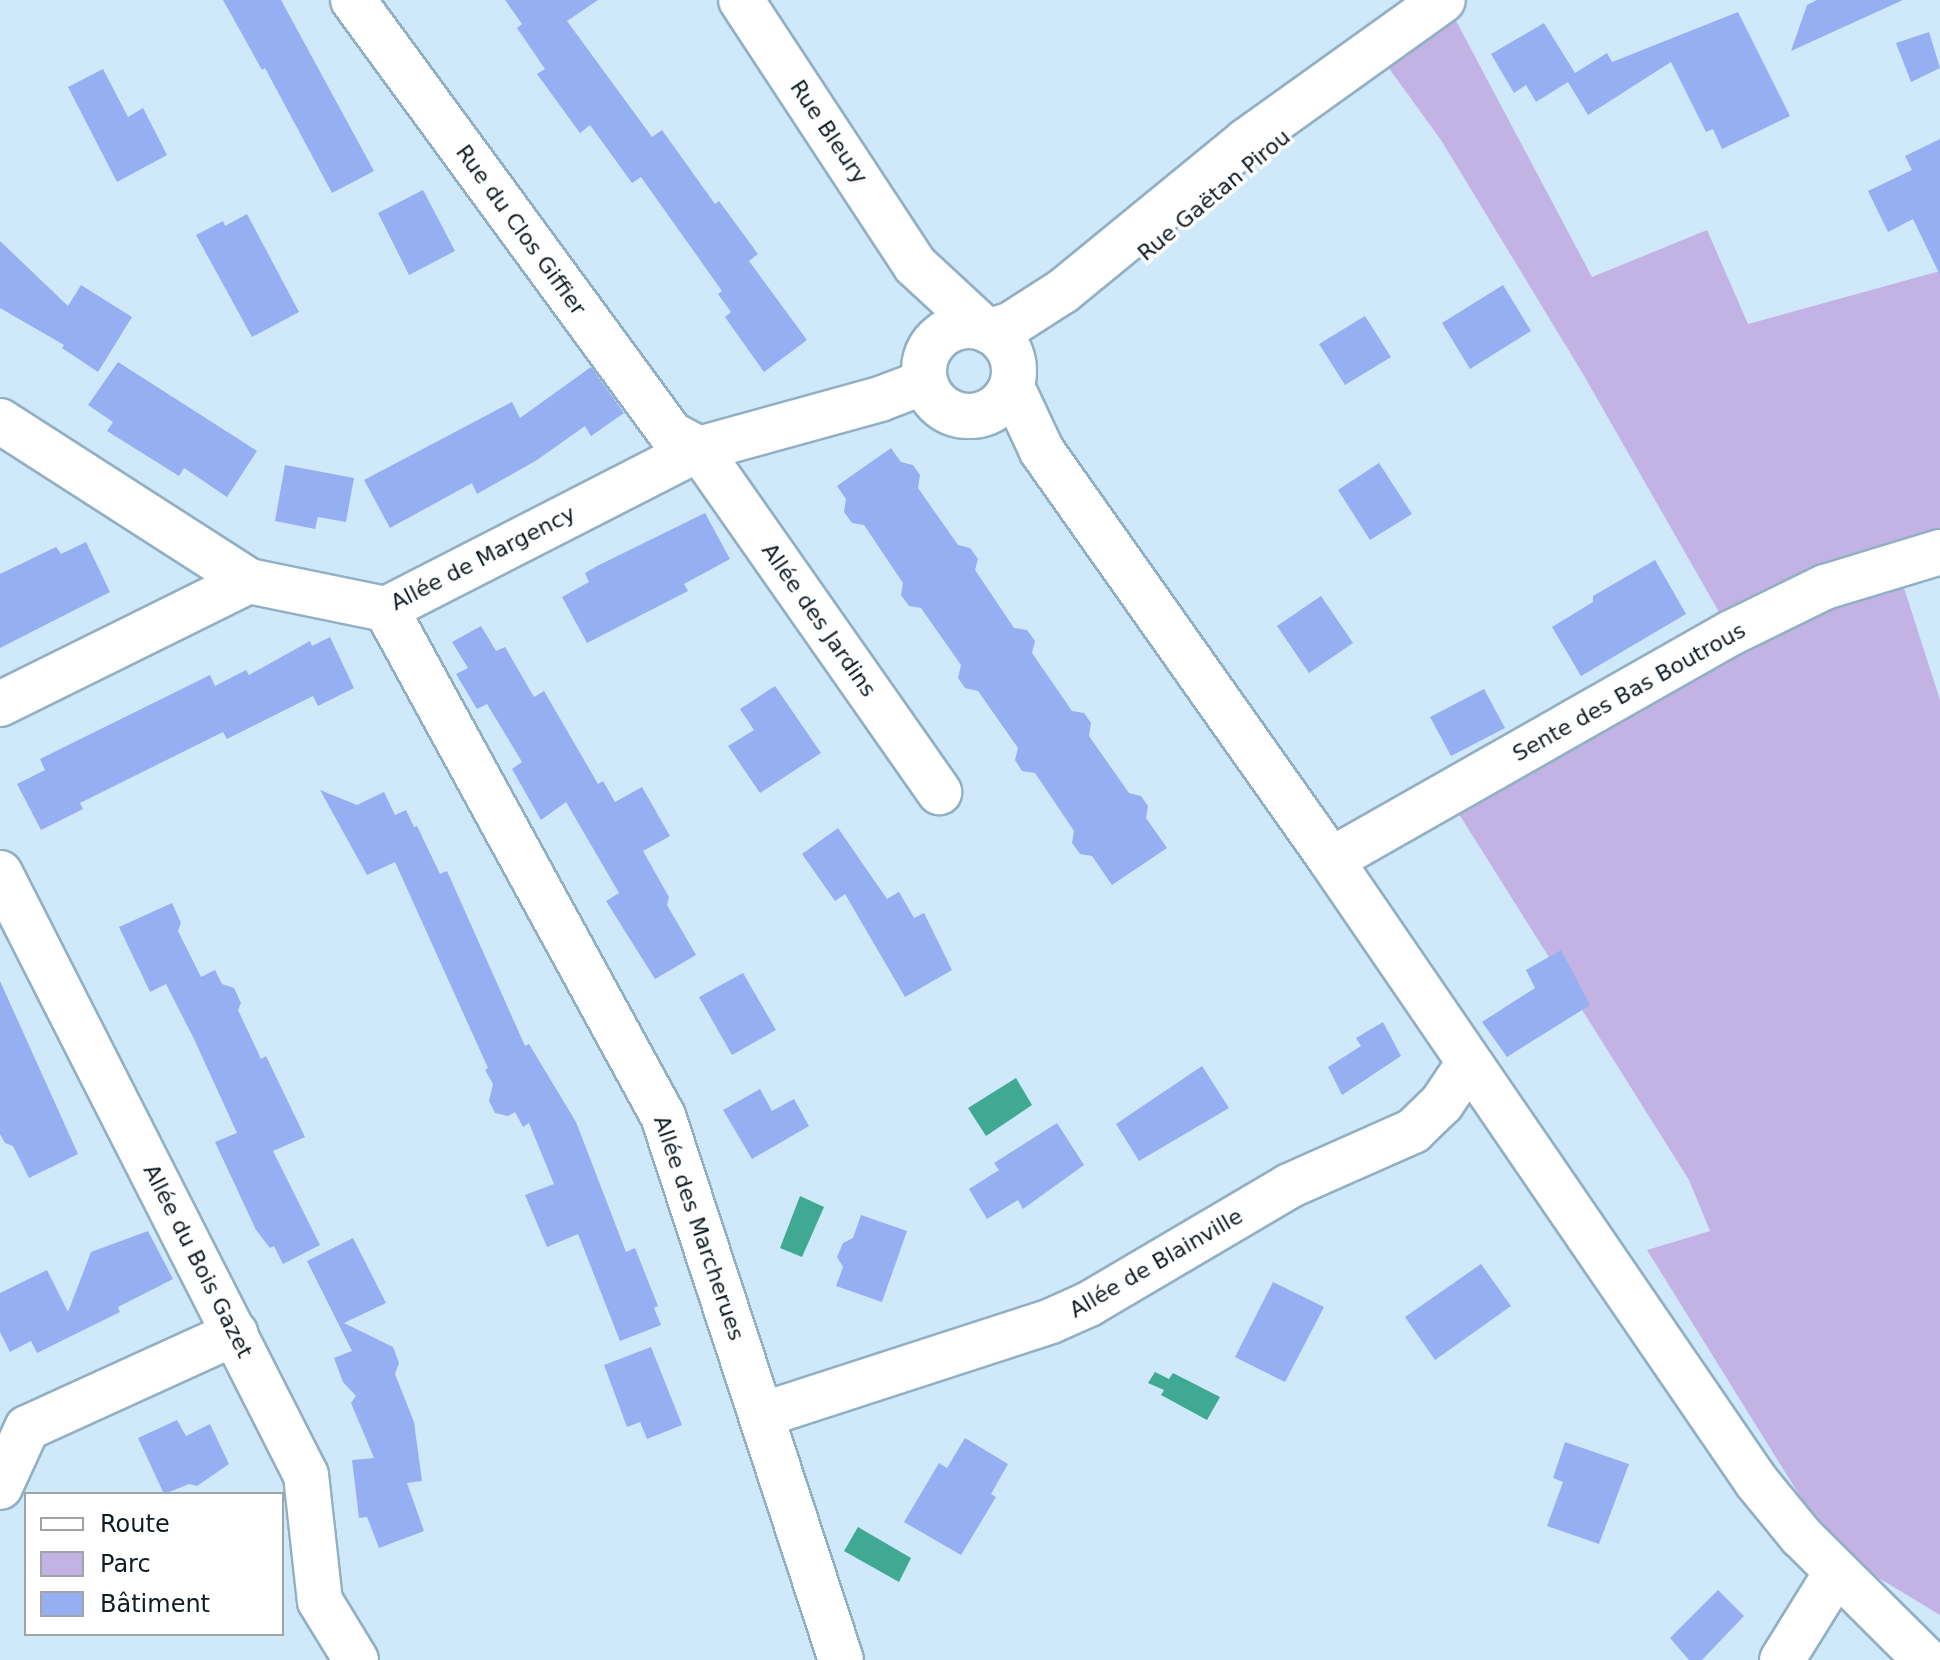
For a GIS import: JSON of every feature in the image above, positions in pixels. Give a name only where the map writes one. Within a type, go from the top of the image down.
[{"type":"street","name":"Rue du Clos Giffier","points":[[353,0],[671,434],[699,449]]},
{"type":"street","name":"Rue Bleury","points":[[741,0],[915,265],[986,330],[1006,344],[1030,430],[1054,467],[1331,860],[1756,1481],[1836,1573],[1876,1609]]},
{"type":"street","name":"Rue Gaëtan Pirou","points":[[1430,10],[1259,159],[1035,340],[994,410],[966,417],[936,382],[944,334],[956,328],[986,330],[1010,325],[1063,291],[1246,141],[1430,10]]},
{"type":"street","name":"Rue Bleury","points":[[915,265],[928,313],[936,382]]},
{"type":"street","name":"Allée de Margency","points":[[249,581],[386,609],[699,449],[936,382]]},
{"type":"street","points":[[936,382],[1054,467]]},
{"type":"street","points":[[0,421],[249,581]]},
{"type":"street","name":"Allée des Jardins","points":[[699,449],[939,792]]},
{"type":"street","name":"Sente des Bas Boutrous","points":[[1331,860],[1731,633],[1825,587],[1940,552]]},
{"type":"street","points":[[0,704],[249,581]]},
{"type":"street","name":"Allée des Marcherues","points":[[386,609],[663,1116],[841,1660]]},
{"type":"street","name":"Allée du Bois Gazet","points":[[0,873],[306,1475],[320,1601],[356,1660]]},
{"type":"street","name":"Allée de Blainville","points":[[762,1415],[1051,1321],[1089,1304],[1289,1186],[1413,1131],[1442,1103],[1468,1064]]},
{"type":"street","points":[[0,1487],[27,1428],[235,1333]]},
{"type":"street","points":[[1782,1660],[1836,1573]]},
{"type":"street","points":[[1876,1609],[1940,1655]]},
{"type":"street","points":[[1876,1609],[1926,1660]]},
{"type":"green space","points":[[1445,0],[1592,277],[1707,230],[1748,324],[1940,271],[1940,552],[1897,566],[1940,700],[1940,1615],[1834,1551],[1647,1250],[1710,1231],[1689,1180],[1447,795],[1731,633],[1583,374],[1441,140],[1377,52]]},
{"type":"shaded area","points":[[1016,1078],[1032,1105],[986,1136],[968,1108]]},
{"type":"shaded area","points":[[800,1196],[824,1207],[802,1257],[780,1248]]},
{"type":"shaded area","points":[[1155,1372],[1169,1379],[1173,1373],[1220,1397],[1207,1420],[1161,1395],[1164,1390],[1148,1383]]},
{"type":"shaded area","points":[[858,1527],[911,1558],[899,1582],[844,1551]]},
{"type":"building","points":[[223,0],[281,0],[374,171],[332,193],[265,68],[262,70]]},
{"type":"building","points":[[505,0],[598,0],[567,21],[652,137],[662,130],[715,204],[719,201],[758,254],[749,261],[807,340],[764,372],[725,317],[731,312],[718,294],[722,291],[641,177],[632,183],[590,125],[580,133],[537,74],[545,69],[517,28],[522,24]]},
{"type":"building","points":[[1817,0],[1903,0],[1791,51],[1807,5]]},
{"type":"building","points":[[1738,12],[1790,116],[1722,149],[1713,129],[1706,132],[1671,62],[1588,115],[1568,82],[1536,102],[1526,85],[1514,93],[1491,54],[1544,23],[1575,73],[1607,53],[1612,62]]},
{"type":"building","points":[[1929,32],[1940,68],[1911,82],[1896,43]]},
{"type":"building","points":[[103,69],[128,117],[143,108],[167,155],[117,182],[68,87]]},
{"type":"building","points":[[1940,139],[1940,275],[1913,219],[1888,232],[1868,191],[1912,170],[1905,156]]},
{"type":"building","points":[[423,190],[455,251],[409,275],[378,213]]},
{"type":"building","points":[[247,214],[299,312],[252,337],[196,235],[223,221],[225,226]]},
{"type":"building","points":[[0,241],[68,306],[81,285],[132,317],[98,372],[62,348],[64,345],[0,308]]},
{"type":"building","points":[[1503,285],[1531,331],[1470,369],[1442,323]]},
{"type":"building","points":[[1365,316],[1391,357],[1345,385],[1319,344]]},
{"type":"building","points":[[118,362],[257,451],[227,497],[184,468],[179,476],[107,431],[113,422],[88,405]]},
{"type":"building","points":[[591,367],[624,413],[591,436],[585,426],[537,460],[477,494],[472,483],[390,528],[364,480],[512,402],[520,418]]},
{"type":"building","points":[[891,448],[901,462],[913,465],[920,475],[918,488],[958,545],[970,548],[978,559],[975,570],[1014,628],[1027,630],[1035,641],[1032,653],[1072,711],[1084,713],[1091,723],[1089,736],[1129,793],[1141,796],[1148,806],[1146,818],[1167,848],[1112,885],[1092,856],[1080,854],[1072,843],[1074,831],[1035,773],[1022,771],[1015,760],[1018,748],[978,691],[965,688],[958,678],[961,665],[921,608],[909,606],[901,595],[903,583],[864,525],[852,523],[844,512],[846,499],[837,486]]},
{"type":"building","points":[[1379,463],[1412,514],[1370,540],[1338,490]]},
{"type":"building","points":[[285,465],[354,478],[346,522],[318,517],[315,529],[275,521]]},
{"type":"building","points":[[705,513],[730,559],[684,584],[688,591],[587,643],[562,597],[589,582],[585,573]]},
{"type":"building","points":[[86,542],[110,592],[0,648],[0,574],[56,547],[61,554]]},
{"type":"building","points":[[1655,560],[1686,614],[1581,676],[1552,627],[1593,602],[1593,596]]},
{"type":"building","points":[[1321,596],[1353,643],[1309,673],[1277,626]]},
{"type":"building","points":[[481,626],[496,651],[505,647],[534,697],[544,691],[598,784],[603,781],[615,802],[642,787],[670,836],[643,851],[669,897],[667,905],[696,955],[655,979],[606,901],[619,893],[566,802],[541,820],[512,769],[522,762],[487,704],[477,709],[456,674],[468,668],[452,642]]},
{"type":"building","points":[[330,637],[354,688],[318,706],[313,696],[227,739],[223,732],[80,803],[83,809],[41,830],[17,784],[45,770],[40,759],[210,675],[215,686],[246,670],[249,675],[310,641],[312,646]]},
{"type":"building","points":[[775,686],[821,753],[760,793],[728,746],[754,730],[740,709]]},
{"type":"building","points":[[1484,689],[1505,728],[1451,756],[1430,717]]},
{"type":"building","points":[[320,790],[357,805],[384,792],[395,815],[406,810],[414,827],[417,826],[440,874],[447,871],[525,1046],[529,1044],[576,1122],[626,1252],[635,1248],[658,1306],[654,1308],[661,1325],[620,1341],[578,1234],[547,1247],[525,1195],[554,1184],[529,1123],[523,1127],[515,1112],[508,1116],[495,1113],[489,1101],[493,1084],[485,1070],[488,1068],[395,862],[367,875]]},
{"type":"building","points":[[838,828],[887,899],[899,892],[914,918],[924,913],[952,970],[905,997],[845,894],[835,901],[802,854]]},
{"type":"building","points":[[172,903],[181,923],[178,931],[201,977],[215,970],[222,984],[234,988],[241,1003],[238,1010],[261,1059],[266,1056],[305,1137],[273,1151],[320,1245],[283,1264],[274,1246],[270,1248],[256,1230],[215,1142],[237,1133],[194,1039],[166,984],[150,992],[119,927]]},
{"type":"building","points":[[1561,950],[1590,1005],[1507,1057],[1482,1022],[1535,988],[1526,970]]},
{"type":"building","points":[[743,973],[776,1030],[732,1055],[699,997]]},
{"type":"building","points":[[0,981],[78,1154],[29,1178],[13,1146],[5,1143],[0,1134]]},
{"type":"building","points":[[1383,1022],[1401,1056],[1342,1095],[1328,1067],[1361,1046],[1356,1038]]},
{"type":"building","points":[[1202,1066],[1229,1108],[1139,1161],[1116,1124]]},
{"type":"building","points":[[760,1089],[772,1111],[794,1099],[809,1126],[752,1159],[723,1110]]},
{"type":"building","points":[[1057,1123],[1084,1165],[1023,1209],[1018,1200],[987,1219],[969,1189],[999,1170],[994,1163]]},
{"type":"building","points":[[861,1215],[907,1231],[882,1302],[836,1286],[843,1267],[837,1257],[843,1243],[853,1238]]},
{"type":"building","points":[[148,1231],[173,1279],[118,1307],[120,1312],[37,1353],[31,1341],[10,1352],[0,1332],[0,1293],[47,1270],[68,1312],[91,1252]]},
{"type":"building","points":[[353,1238],[386,1303],[344,1323],[393,1347],[399,1363],[395,1374],[414,1422],[422,1481],[407,1483],[424,1531],[379,1548],[367,1517],[359,1518],[352,1460],[374,1458],[351,1403],[356,1396],[343,1382],[334,1358],[352,1351],[307,1261]]},
{"type":"building","points":[[1481,1264],[1511,1306],[1435,1360],[1405,1317]]},
{"type":"building","points":[[1273,1282],[1324,1307],[1285,1382],[1235,1357]]},
{"type":"building","points":[[651,1347],[682,1425],[647,1439],[640,1422],[627,1427],[604,1365]]},
{"type":"building","points":[[177,1420],[186,1436],[210,1424],[229,1464],[197,1486],[189,1484],[163,1492],[138,1438]]},
{"type":"building","points":[[965,1438],[1008,1464],[991,1494],[996,1497],[961,1555],[904,1522],[939,1463],[947,1468]]},
{"type":"building","points":[[1565,1442],[1629,1464],[1599,1544],[1547,1526],[1563,1482],[1553,1478]]},
{"type":"building","points":[[1718,1590],[1744,1616],[1702,1660],[1689,1660],[1670,1638]]}]
